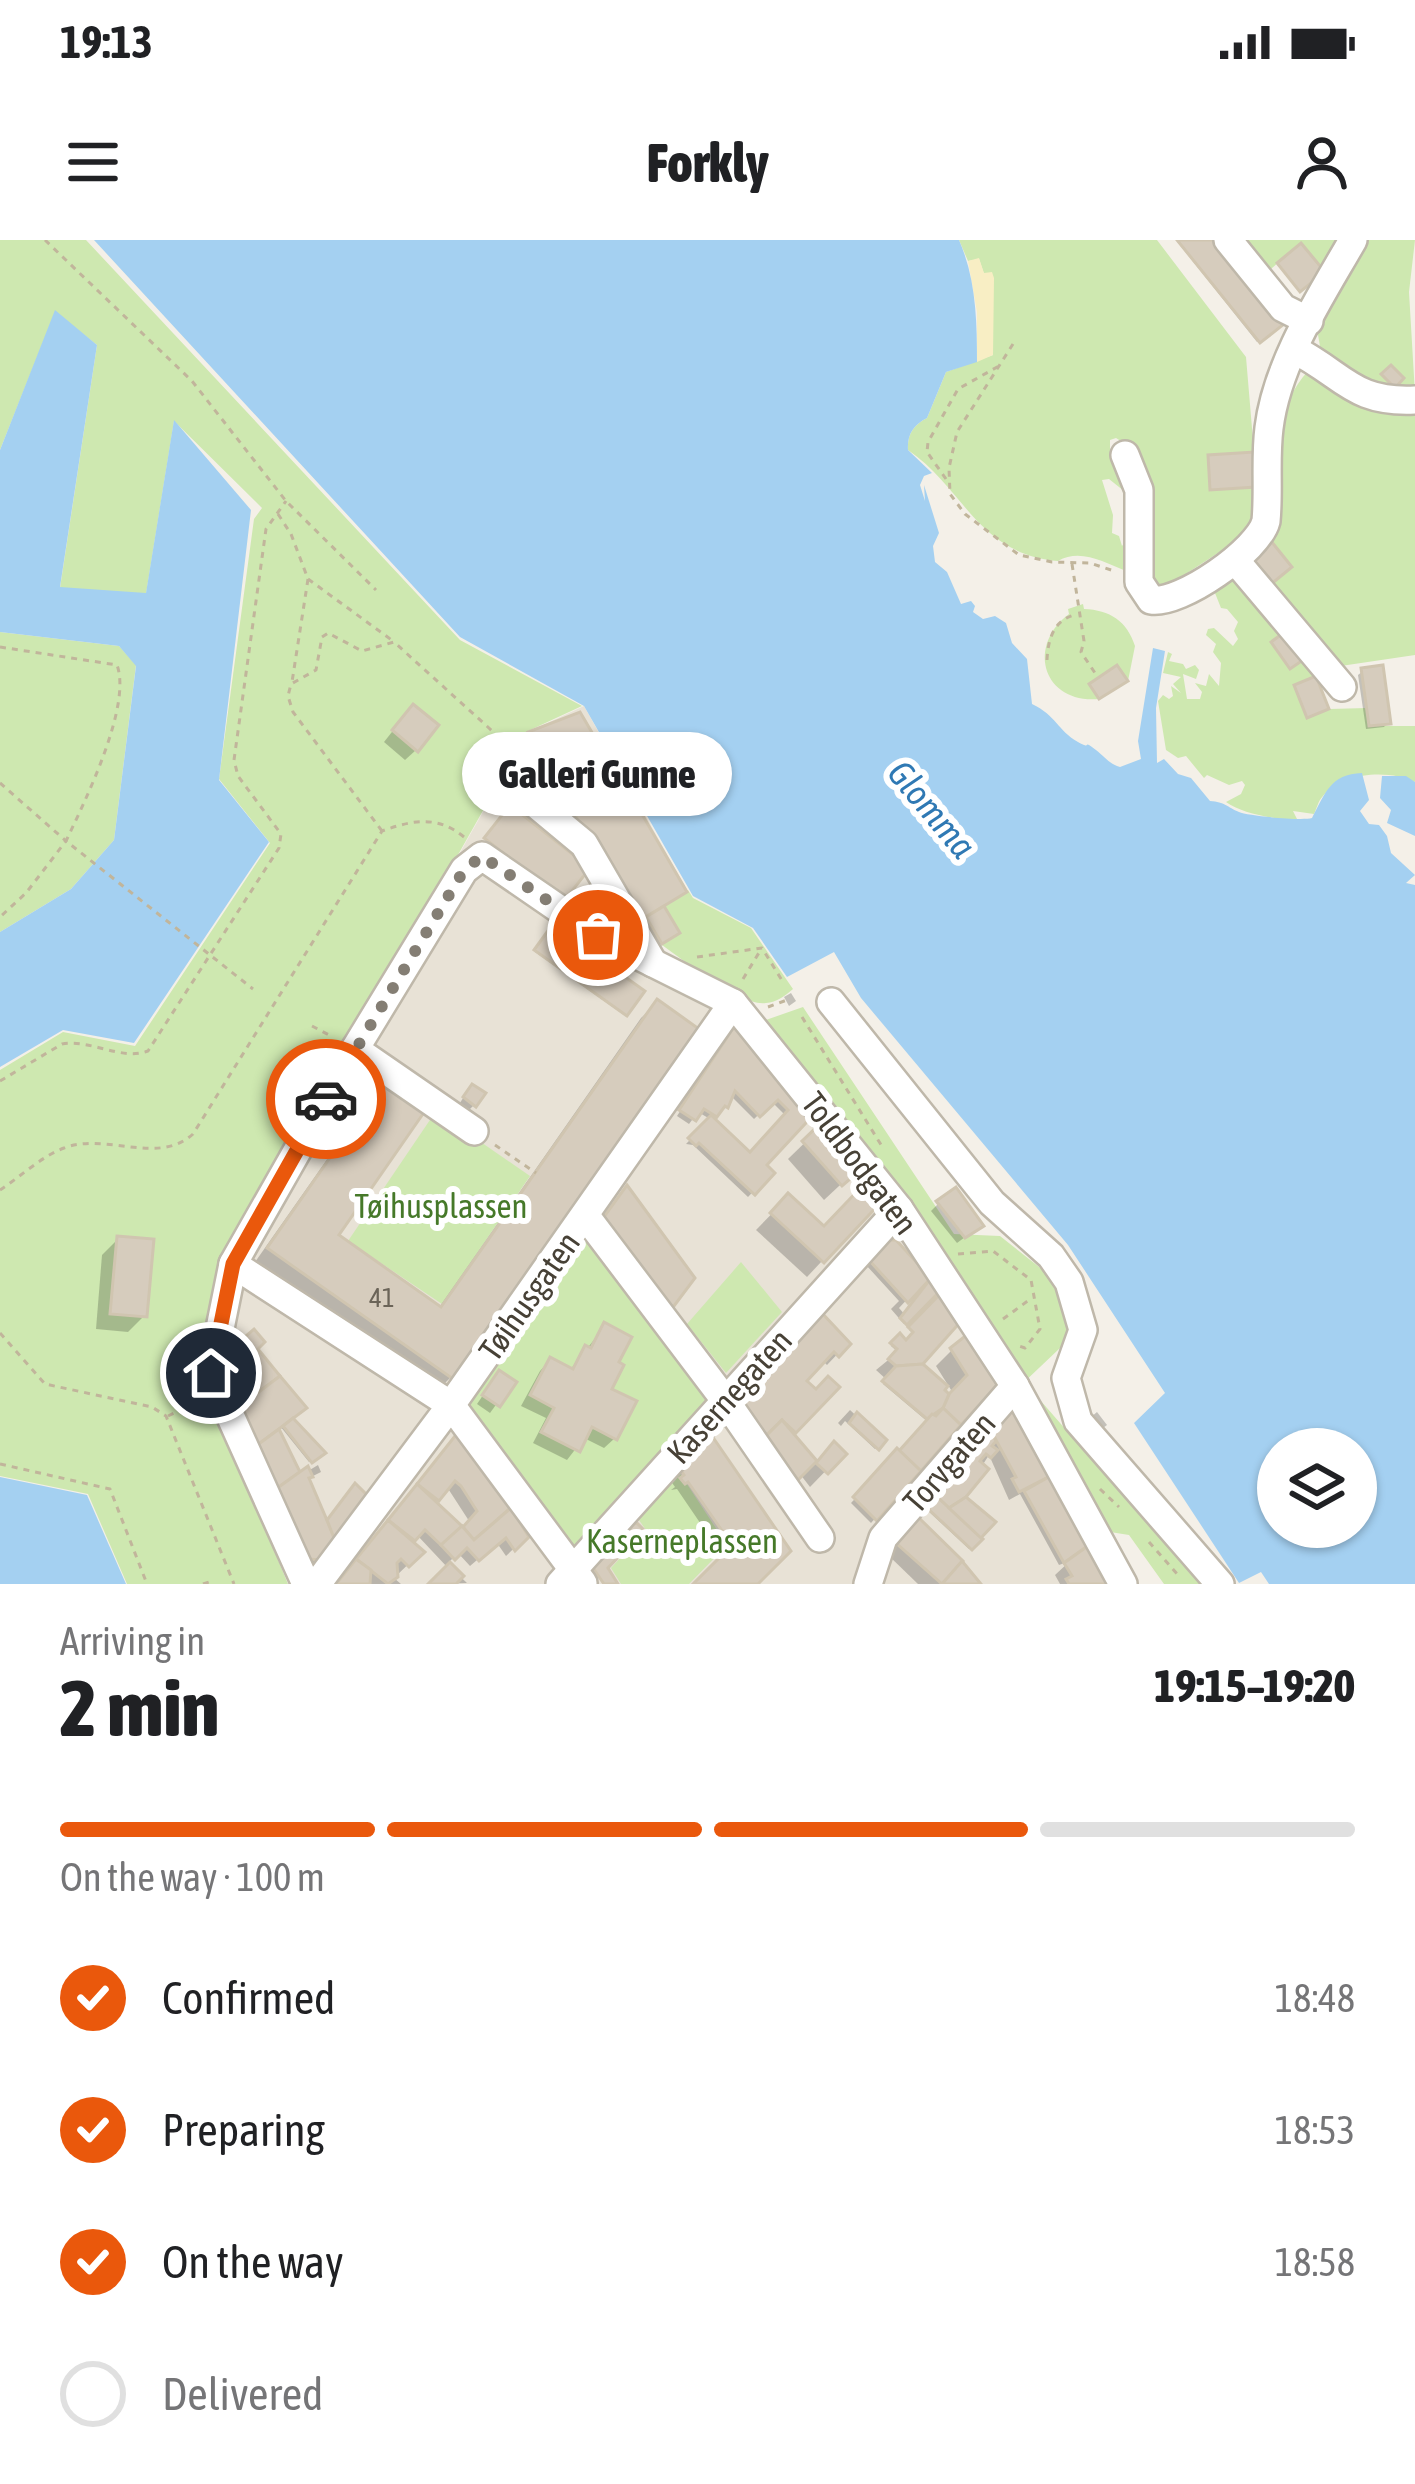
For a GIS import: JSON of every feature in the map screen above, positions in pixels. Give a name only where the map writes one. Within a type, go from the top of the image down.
[{"type":"street","points":[[1228,240],[1283,308],[1309,321]]},
{"type":"street","points":[[1125,455],[1140,497],[1136,556],[1146,596],[1162,602],[1257,541],[1264,528],[1269,424],[1295,350],[1353,240]]},
{"type":"street","points":[[1295,350],[1371,398],[1415,400]]},
{"type":"street","points":[[1234,560],[1342,686]]},
{"type":"street","points":[[519,790],[584,844],[652,962]]},
{"type":"street","points":[[306,1584],[211,1373],[233,1264],[355,1048],[464,870],[482,856]]},
{"type":"street","name":"Toldbodgaten","points":[[482,856],[598,935],[732,1002],[899,1209],[1015,1386],[1123,1584]]},
{"type":"street","points":[[568,914],[604,879]]},
{"type":"street","name":"Tøihusgaten","points":[[317,1584],[452,1405],[732,1002]]},
{"type":"street","points":[[830,1002],[992,1203],[1051,1256],[1069,1282],[1083,1330],[1066,1378],[1078,1420],[1220,1584]]},
{"type":"street","points":[[355,1048],[474,1131]]},
{"type":"street","name":"Kasernegaten","points":[[572,1579],[725,1400],[899,1209]]},
{"type":"street","points":[[586,1215],[725,1400],[820,1538]]},
{"type":"street","points":[[233,1264],[452,1405],[572,1579]]},
{"type":"street","name":"Torvgaten","points":[[868,1584],[883,1538],[1015,1386]]},
{"type":"path","points":[[45,240],[192,381],[286,501],[376,590]]},
{"type":"path","points":[[1012,344],[957,432],[950,494],[960,509],[1005,548],[1026,557],[1105,567],[1139,582]]},
{"type":"path","points":[[949,483],[927,452],[928,442],[958,389],[1001,365]]},
{"type":"path","points":[[0,1081],[62,1044],[136,1055],[148,1051],[282,840],[238,776],[234,760],[266,529],[286,501]]},
{"type":"path","points":[[276,512],[291,535],[308,579],[288,696],[293,712],[382,831]]},
{"type":"path","points":[[1072,562],[1084,641],[1081,652],[1095,673]]},
{"type":"path","points":[[308,579],[394,642],[500,738],[519,776],[546,758]]},
{"type":"path","points":[[1047,660],[1055,627],[1078,614]]},
{"type":"path","points":[[291,684],[316,670],[322,637],[328,633],[362,651],[394,642]]},
{"type":"path","points":[[0,647],[102,660],[117,664],[122,677],[107,740],[66,841],[26,893],[0,916]]},
{"type":"path","points":[[0,783],[79,852],[253,989]]},
{"type":"path","points":[[0,1190],[62,1148],[88,1143],[170,1149],[193,1134],[382,831],[420,819],[440,822],[459,832],[482,856]]},
{"type":"path","points":[[682,977],[703,954],[762,948]]},
{"type":"path","points":[[762,948],[783,982]]},
{"type":"path","points":[[732,1002],[762,948]]},
{"type":"path","points":[[802,1017],[885,1152]]},
{"type":"path","points":[[474,1131],[536,1173]]},
{"type":"path","points":[[948,1255],[993,1251],[1031,1280],[1040,1329],[1025,1348],[1016,1344]]},
{"type":"path","points":[[982,1334],[1032,1298]]},
{"type":"path","points":[[0,1333],[45,1384],[152,1407],[166,1416],[234,1584]]},
{"type":"path","points":[[166,1416],[220,1391]]},
{"type":"path","points":[[0,1464],[110,1489],[147,1584]]},
{"type":"path","points":[[202,1584],[212,1581]]},
{"type":"shaded area","points":[[584,706],[687,890],[638,921],[653,947],[734,1002],[906,1208],[1132,1584],[296,1584],[207,1381],[230,1260],[528,732]]},
{"type":"green space","points":[[0,240],[86,240],[460,640],[582,706],[528,731],[229,1260],[204,1381],[288,1584],[127,1584],[88,1494],[0,1476],[0,1070],[63,1032],[135,1046],[270,843],[219,779],[254,519],[262,508],[174,421],[146,594],[60,588],[97,345],[55,312],[0,450]]},
{"type":"green space","points":[[959,240],[1157,240],[1246,357],[1254,452],[1208,456],[1210,490],[1256,487],[1255,529],[1161,590],[1152,591],[1135,450],[1116,438],[1110,440],[1110,455],[1129,495],[1109,479],[1102,480],[1113,515],[1112,533],[1119,536],[1122,546],[1129,536],[1126,571],[1083,556],[1058,561],[1031,556],[1008,546],[974,518],[908,450],[912,431],[927,418],[946,372],[993,355],[984,274],[979,259],[968,261]]},
{"type":"green space","points":[[1238,240],[1347,240],[1325,272],[1301,243],[1264,275]]},
{"type":"green space","points":[[1361,240],[1415,240],[1409,292],[1415,394],[1395,396],[1322,358],[1317,329]]},
{"type":"green space","points":[[1308,371],[1415,407],[1415,655],[1334,667],[1270,585],[1292,567],[1271,541],[1274,451],[1285,408]]},
{"type":"green space","points":[[1232,572],[1286,631],[1271,642],[1290,669],[1306,658],[1316,676],[1308,717],[1329,709],[1367,708],[1370,726],[1415,726],[1415,782],[1381,775],[1355,777],[1332,788],[1314,814],[1293,811],[1298,821],[1289,820],[1233,806],[1226,802],[1241,794],[1242,781],[1229,785],[1207,775],[1204,778],[1186,756],[1178,758],[1166,750],[1158,701],[1163,695],[1173,696],[1171,686],[1181,693],[1173,684],[1181,677],[1163,673],[1168,652],[1172,654],[1169,661],[1186,669],[1195,665],[1199,670],[1196,679],[1183,674],[1187,699],[1200,699],[1202,692],[1195,683],[1206,686],[1209,674],[1219,686],[1221,663],[1213,652],[1216,644],[1206,635],[1214,628],[1233,646],[1238,622],[1221,608],[1211,583]]},
{"type":"green space","points":[[1083,604],[1084,609],[1116,618],[1135,646],[1128,681],[1090,684],[1099,699],[1065,692],[1047,670],[1048,641],[1068,609]]},
{"type":"green space","points":[[0,632],[119,646],[136,665],[114,840],[71,889],[0,932]]},
{"type":"green space","points":[[688,890],[693,898],[751,928],[793,989],[766,1003],[742,998],[662,945],[681,933],[664,905]]},
{"type":"green space","points":[[803,1007],[954,1234],[1000,1236],[1048,1274],[1079,1330],[1020,1386],[763,1021]]},
{"type":"green space","name":"Tøihusplassen","points":[[436,1111],[530,1176],[442,1304],[348,1241]]},
{"type":"green space","points":[[587,1223],[718,1401],[573,1559],[455,1407]]},
{"type":"green space","points":[[741,1262],[782,1312],[726,1373],[687,1324]]},
{"type":"green space","points":[[1027,1385],[1200,1584],[1164,1584],[1129,1535],[1104,1531]]},
{"type":"green space","name":"Kaserneplassen","points":[[679,1472],[727,1545],[689,1584],[621,1584],[611,1568],[646,1530],[639,1520]]},
{"type":"sand","points":[[979,258],[984,273],[992,272],[994,278],[993,355],[977,362],[977,312],[968,261]]},
{"type":"water","name":"Glomma","points":[[94,240],[959,240],[972,285],[977,362],[946,372],[927,418],[912,431],[908,450],[932,473],[920,485],[925,501],[924,485],[939,533],[933,546],[935,562],[947,572],[961,604],[971,601],[973,612],[983,619],[995,616],[1006,623],[1012,643],[1027,659],[1032,704],[1071,737],[1116,765],[1141,759],[1138,741],[1153,648],[1165,651],[1156,708],[1157,763],[1164,759],[1178,774],[1191,778],[1210,801],[1244,814],[1287,818],[1312,818],[1336,781],[1362,773],[1369,800],[1360,811],[1369,824],[1379,825],[1391,853],[1415,875],[1406,883],[1415,885],[1415,1584],[1269,1584],[1261,1572],[1239,1583],[1134,1423],[1165,1393],[1068,1245],[861,998],[834,952],[787,977],[753,928],[693,896],[584,706],[460,637]]},
{"type":"water","points":[[55,310],[97,345],[60,587],[146,593],[174,420],[251,510],[219,780],[269,842],[134,1043],[63,1030],[0,1067],[0,932],[71,889],[114,840],[136,666],[119,646],[0,632],[0,450]]},
{"type":"water","points":[[1382,776],[1406,776],[1415,782],[1415,836],[1387,823],[1391,810],[1380,798]]},
{"type":"water","points":[[0,1477],[87,1495],[126,1584],[0,1584]]},
{"type":"building","points":[[1177,240],[1216,240],[1284,324],[1260,343]]},
{"type":"building","points":[[1301,243],[1325,272],[1300,292],[1277,263]]},
{"type":"building","points":[[1391,365],[1404,378],[1395,388],[1381,374]]},
{"type":"building","points":[[1254,452],[1256,487],[1210,490],[1208,455]]},
{"type":"building","points":[[1271,541],[1292,567],[1270,585],[1249,559]]},
{"type":"building","points":[[1286,631],[1306,658],[1290,669],[1271,642]]},
{"type":"building","points":[[1117,665],[1128,681],[1099,699],[1089,684]]},
{"type":"building","points":[[1383,665],[1391,724],[1369,726],[1361,668]]},
{"type":"building","points":[[1316,676],[1329,709],[1307,718],[1294,685]]},
{"type":"building","points":[[413,704],[439,725],[418,752],[392,730]]},
{"type":"building","points":[[580,712],[604,753],[557,781],[528,732]]},
{"type":"building","points":[[606,752],[687,892],[639,921],[555,782]]},
{"type":"building","points":[[510,805],[590,868],[564,901],[484,838]]},
{"type":"building","points":[[590,899],[606,912],[598,922],[582,910]]},
{"type":"building","points":[[664,906],[680,933],[662,944],[646,917]]},
{"type":"building","points":[[552,925],[645,991],[627,1016],[534,950]]},
{"type":"building","points":[[657,999],[699,1029],[453,1379],[267,1248],[383,1082],[425,1111],[339,1235],[441,1307]]},
{"type":"building","points":[[734,1027],[817,1111],[767,1165],[775,1173],[755,1195],[688,1138],[711,1115],[750,1152],[788,1110],[778,1100],[760,1117],[735,1091],[728,1108],[717,1117],[704,1109],[696,1121],[679,1110]]},
{"type":"building","points":[[472,1084],[486,1093],[476,1107],[463,1097]]},
{"type":"building","points":[[824,1120],[856,1174],[842,1186],[802,1141]]},
{"type":"building","points":[[866,1182],[884,1199],[824,1263],[770,1213],[788,1193],[824,1226]]},
{"type":"building","points":[[627,1185],[695,1278],[671,1310],[603,1218]]},
{"type":"building","points":[[956,1187],[984,1226],[965,1238],[936,1201]]},
{"type":"building","points":[[117,1236],[154,1239],[147,1317],[110,1314]]},
{"type":"building","points":[[885,1240],[896,1240],[931,1278],[908,1303],[868,1259]]},
{"type":"building","points":[[931,1278],[942,1289],[907,1325],[900,1318]]},
{"type":"building","points":[[942,1292],[963,1319],[923,1364],[896,1366],[888,1359],[897,1349],[890,1343],[900,1333],[906,1340],[913,1332],[908,1327]]},
{"type":"building","points":[[821,1312],[851,1344],[839,1357],[834,1352],[807,1381],[816,1389],[828,1376],[840,1387],[796,1433],[782,1420],[765,1437],[739,1402]]},
{"type":"building","points":[[604,1322],[632,1337],[612,1389],[637,1401],[617,1440],[592,1427],[580,1452],[541,1432],[554,1408],[530,1395],[550,1357],[573,1369]]},
{"type":"building","points":[[254,1329],[265,1342],[258,1349],[280,1376],[239,1407],[218,1360]]},
{"type":"building","points":[[973,1330],[1004,1378],[961,1425],[943,1408],[967,1375],[950,1348]]},
{"type":"building","points":[[923,1364],[948,1386],[949,1394],[943,1408],[927,1419],[882,1381],[896,1366]]},
{"type":"building","points":[[499,1370],[517,1382],[500,1407],[482,1395]]},
{"type":"building","points":[[280,1376],[307,1408],[256,1446],[239,1407]]},
{"type":"building","points":[[1017,1406],[1054,1474],[1019,1492],[990,1429]]},
{"type":"building","points":[[943,1408],[961,1425],[921,1471],[899,1451]]},
{"type":"building","points":[[857,1412],[887,1440],[879,1450],[849,1423]]},
{"type":"building","points":[[293,1418],[326,1453],[312,1463],[283,1426]]},
{"type":"building","points":[[782,1420],[817,1461],[798,1480],[765,1437]]},
{"type":"building","points":[[279,1429],[300,1472],[276,1489],[256,1446]]},
{"type":"building","points":[[990,1429],[996,1441],[992,1446],[998,1450],[980,1461],[989,1469],[966,1497],[949,1508],[935,1495]]},
{"type":"building","points":[[459,1431],[516,1503],[474,1540],[463,1527],[477,1511],[461,1486],[455,1481],[439,1501],[417,1484]]},
{"type":"building","points":[[710,1433],[791,1551],[758,1584],[693,1584],[732,1545],[688,1482],[680,1478],[684,1475],[679,1468]]},
{"type":"building","points":[[834,1441],[847,1454],[828,1474],[816,1463]]},
{"type":"building","points":[[897,1448],[921,1471],[877,1521],[853,1497]]},
{"type":"building","points":[[308,1466],[335,1539],[320,1560],[309,1559],[276,1489]]},
{"type":"building","points":[[1054,1474],[1092,1543],[1064,1563],[1024,1491]]},
{"type":"building","points":[[355,1483],[367,1495],[334,1538],[327,1520]]},
{"type":"building","points":[[417,1484],[462,1526],[441,1545],[425,1530],[415,1541],[388,1520]]},
{"type":"building","points":[[935,1495],[983,1539],[972,1550],[925,1506]]},
{"type":"building","points":[[966,1497],[996,1522],[981,1538],[949,1508]]},
{"type":"building","points":[[511,1508],[529,1537],[515,1551],[506,1538],[479,1561],[467,1548],[455,1560],[441,1545],[462,1526],[474,1540]]},
{"type":"building","points":[[918,1517],[963,1561],[942,1584],[896,1543]]},
{"type":"building","points":[[388,1520],[425,1552],[409,1567],[401,1559],[398,1577],[388,1584],[356,1559]]},
{"type":"building","points":[[636,1522],[644,1530],[608,1568],[618,1584],[604,1584],[593,1568]]},
{"type":"building","points":[[1092,1543],[1113,1584],[1069,1584],[1066,1579],[1072,1576],[1064,1563]]},
{"type":"building","points":[[356,1559],[371,1570],[370,1584],[336,1584]]},
{"type":"building","points":[[962,1561],[981,1584],[942,1584]]},
{"type":"building","points":[[450,1562],[464,1576],[456,1584],[428,1584]]},
{"type":"way so far","points":[[326,1099],[464,870],[482,856],[598,935]]},
{"type":"place","name":"Galleri Gunne","points":[[598,935]]},
{"type":"route","points":[[211,1373],[233,1264],[326,1099]]}]
